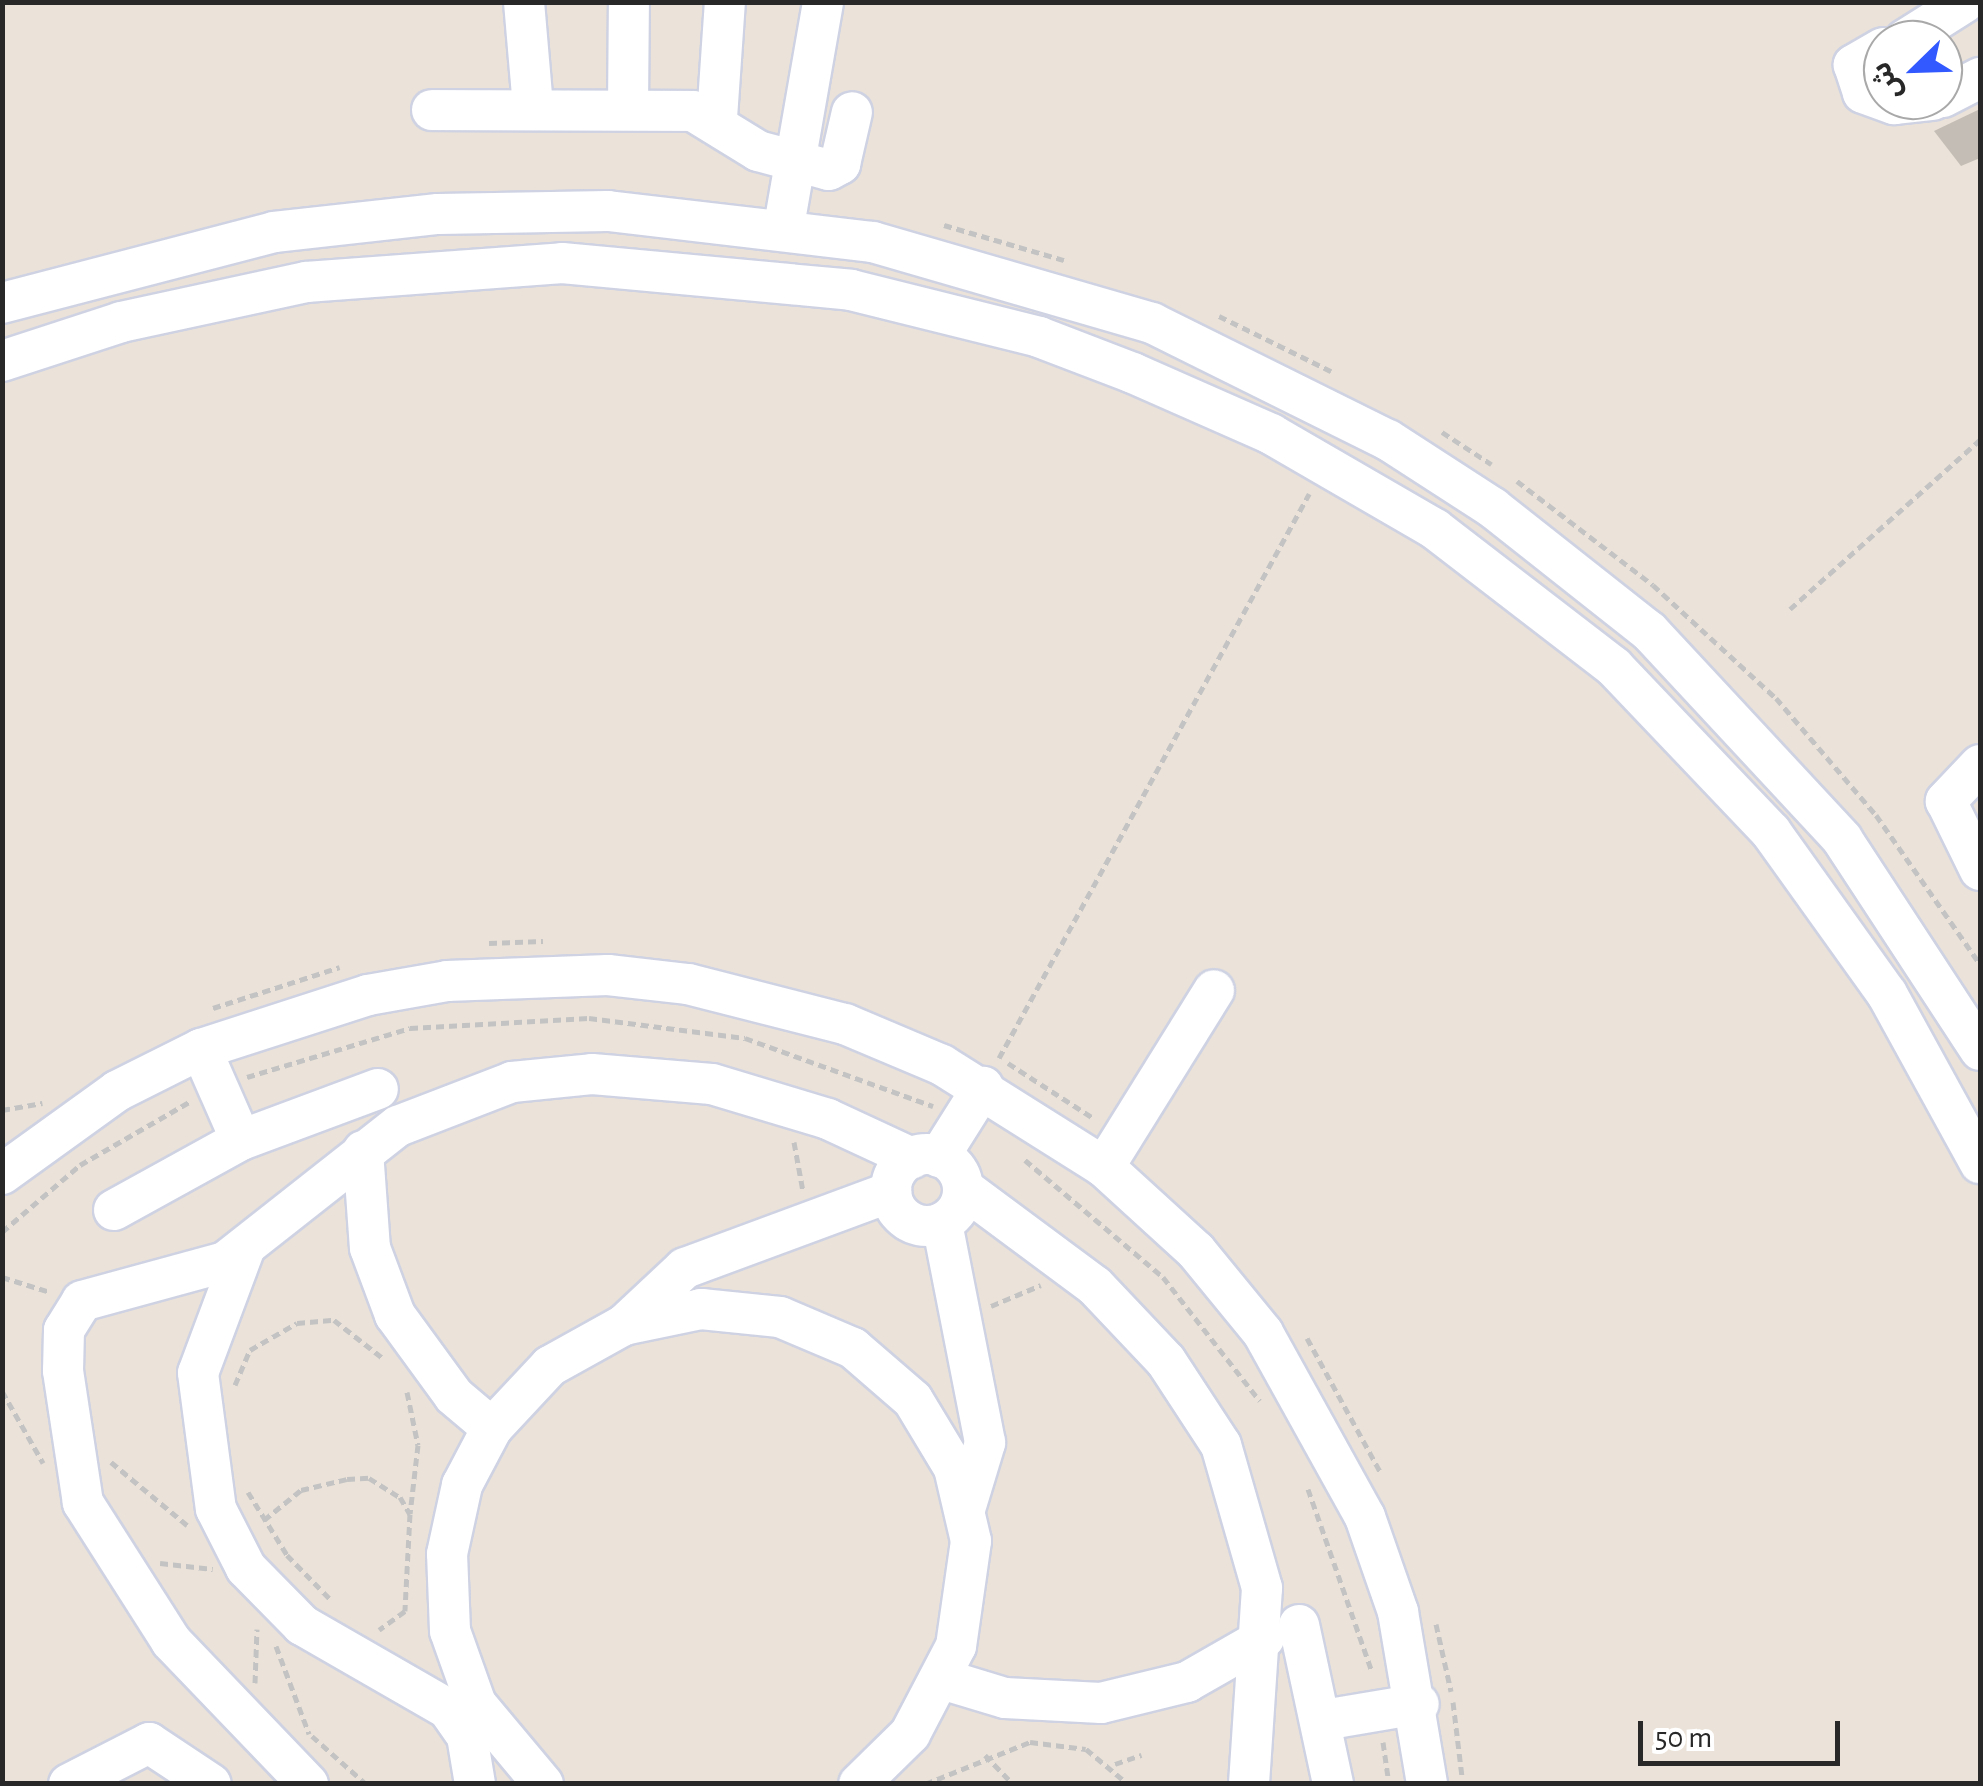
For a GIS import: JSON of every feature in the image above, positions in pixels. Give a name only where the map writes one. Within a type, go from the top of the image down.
[{"type":"street","points":[[524,2],[533,107]]},
{"type":"street","points":[[628,108],[629,2]]},
{"type":"street","points":[[717,118],[725,2]]},
{"type":"street","points":[[1938,20],[1966,2]]},
{"type":"street","points":[[784,226],[803,166],[832,4]]},
{"type":"street","points":[[1863,60],[1854,65],[1863,94]]},
{"type":"street","points":[[432,110],[628,108],[717,118],[758,152],[803,166],[840,164],[852,112]]},
{"type":"street","points":[[2,302],[195,247],[353,221],[608,211],[784,226],[967,263],[1152,324],[1388,440],[1493,508],[1649,631],[1789,774],[1918,944],[1980,1050]]},
{"type":"street","points":[[2,361],[136,318],[306,282],[465,266],[658,266],[851,290],[1039,337],[1203,402],[1338,470],[1527,595],[1696,746],[1867,966],[1980,1163]]},
{"type":"street","points":[[1980,765],[1946,800],[1980,870]]},
{"type":"street","points":[[2,1174],[117,1091],[202,1049],[384,992],[528,974],[608,976],[768,1000],[983,1087],[1104,1167],[1196,1251],[1320,1422],[1365,1517],[1419,1704],[1428,1784]]},
{"type":"street","points":[[1104,1167],[1214,990]]},
{"type":"street","points":[[202,1049],[242,1140]]},
{"type":"street","points":[[314,1775],[262,1740],[172,1641],[104,1544],[83,1503],[66,1425],[64,1330],[82,1302],[187,1278],[244,1250],[363,1151],[435,1105],[552,1076],[672,1078],[787,1105],[938,1167],[1076,1268],[1166,1361],[1221,1445],[1282,1632],[1324,1720],[1334,1784]]},
{"type":"street","points":[[543,1784],[476,1704],[450,1631],[454,1516],[492,1428],[550,1366],[624,1325],[684,1268],[808,1219],[892,1192],[938,1167],[983,1087]]},
{"type":"street","points":[[114,1210],[242,1140],[378,1089]]},
{"type":"street","points":[[363,1151],[366,1231],[395,1316],[454,1396],[492,1428]]},
{"type":"street","points":[[938,1167],[942,1223],[966,1318],[985,1443],[966,1506]]},
{"type":"street","points":[[892,1192],[908,1221],[942,1223]]},
{"type":"street","points":[[244,1250],[198,1373],[204,1464],[254,1576],[336,1650],[448,1709],[467,1736],[474,1784]]},
{"type":"street","points":[[624,1325],[741,1310],[853,1348],[936,1433],[966,1506],[970,1577],[942,1679],[910,1734],[859,1784]]},
{"type":"street","points":[[942,1679],[1037,1703],[1101,1703],[1187,1682],[1282,1632]]},
{"type":"street","points":[[1249,1784],[1282,1632]]},
{"type":"street","points":[[1324,1720],[1419,1704]]},
{"type":"street","points":[[68,1784],[149,1743],[211,1784]]},
{"type":"path","points":[[1790,610],[1980,440]]},
{"type":"path","points":[[983,1087],[1308,494],[1322,499],[1338,470]]},
{"type":"path","points":[[787,1105],[808,1219]]},
{"type":"path","points":[[966,1318],[1076,1268]]},
{"type":"path","points":[[2,1277],[82,1302]]},
{"type":"path","points":[[233,1394],[250,1350],[297,1322],[334,1320],[395,1373]]},
{"type":"path","points":[[363,1625],[392,1628],[405,1611],[418,1445],[404,1385]]},
{"type":"path","points":[[66,1425],[180,1521],[254,1576],[308,1733],[314,1775]]},
{"type":"path","points":[[264,1520],[302,1490],[347,1478],[390,1487],[410,1514]]},
{"type":"path","points":[[243,1481],[264,1520],[349,1614]]},
{"type":"path","points":[[104,1544],[180,1568],[254,1576]]},
{"type":"path","points":[[254,1576],[255,1665],[262,1740]]},
{"type":"path","points":[[308,1733],[366,1784]]},
{"type":"path","points":[[925,1784],[985,1755],[1030,1742],[1073,1745],[1115,1764],[1128,1784]]},
{"type":"path","points":[[985,1755],[1014,1784]]},
{"type":"path","points":[[1115,1764],[1142,1755]]},
{"type":"building","points":[[1980,109],[1980,158],[1961,166],[1934,131]]}]
